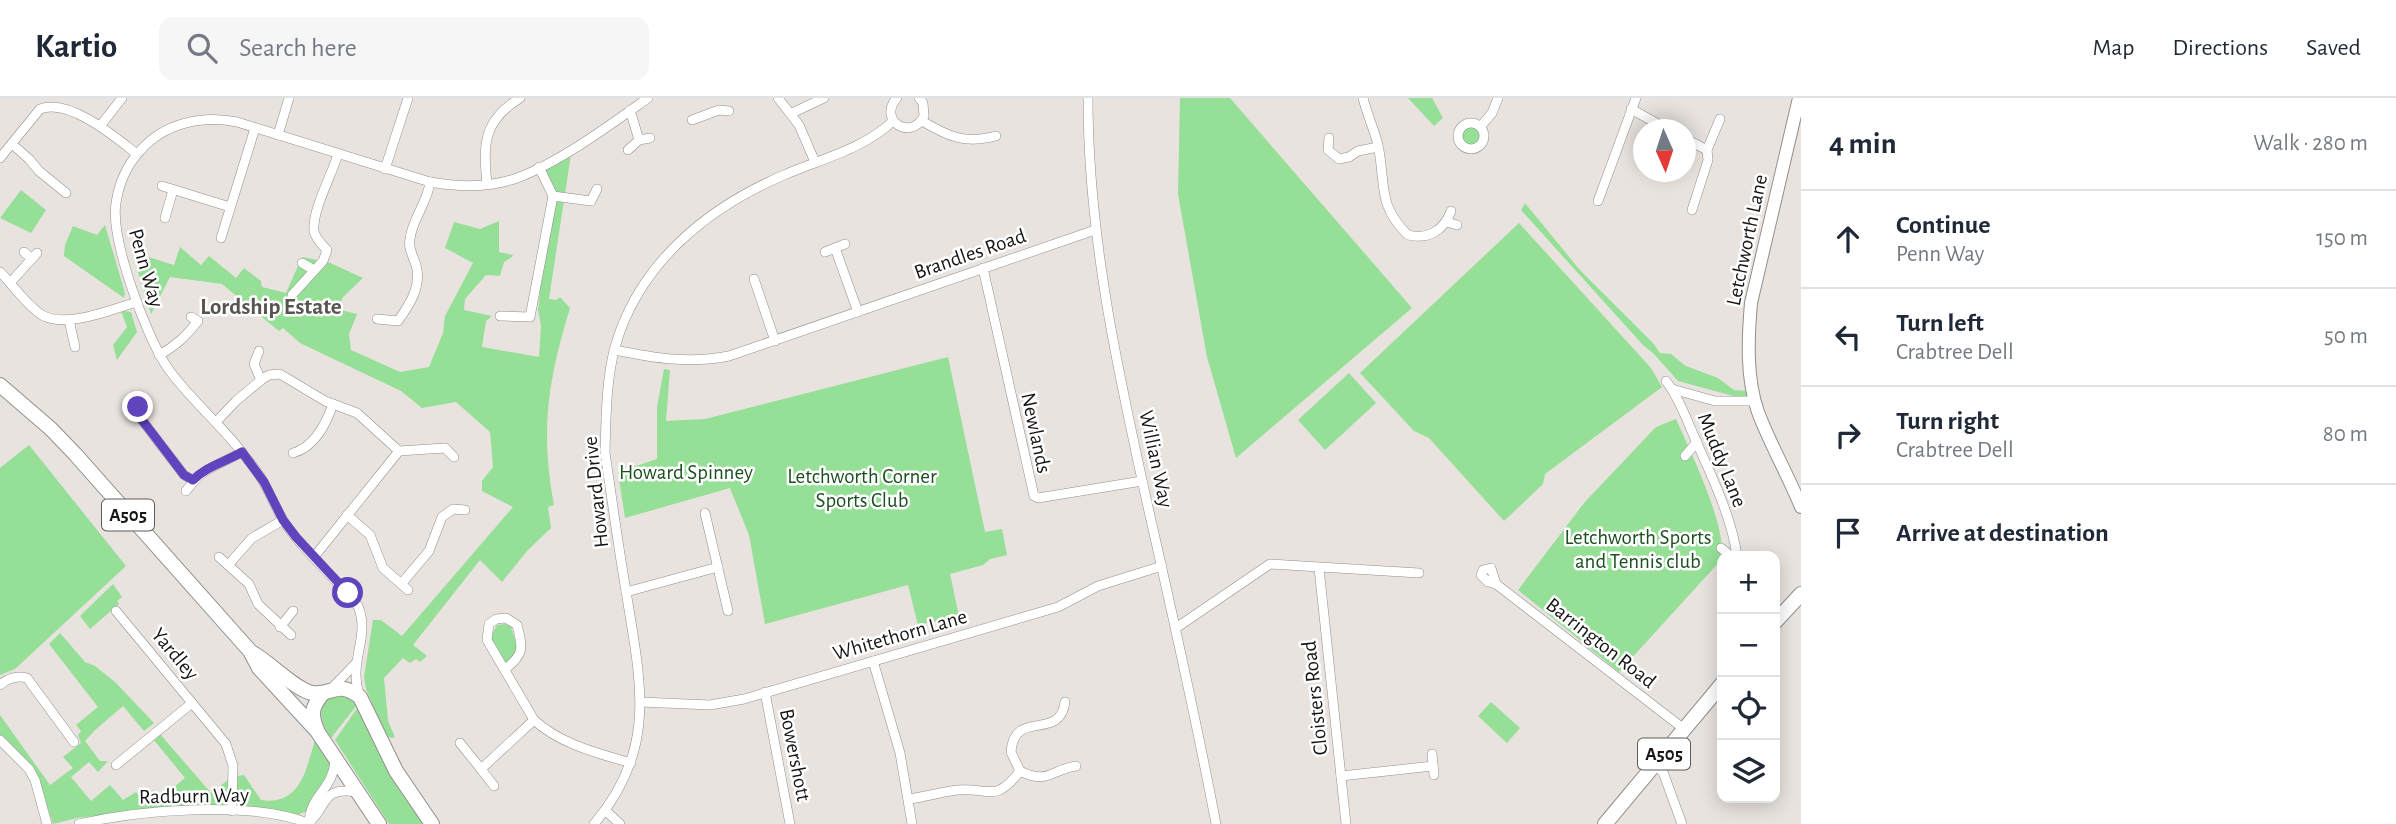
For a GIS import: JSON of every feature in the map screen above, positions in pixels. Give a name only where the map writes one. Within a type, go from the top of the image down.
[{"type":"main road","name":"A505","points":[[0,385],[51,429],[75,454],[250,651],[259,668],[317,731]]},
{"type":"main road","points":[[1780,611],[1798,602]]},
{"type":"main road","name":"A505","points":[[250,651],[268,661],[303,689],[314,693],[328,690]]},
{"type":"main road","points":[[379,824],[317,731],[311,716],[313,705],[328,690],[351,690],[360,696],[397,771],[432,824]]},
{"type":"main road","name":"A505","points":[[1605,824],[1717,690]]},
{"type":"street","points":[[101,125],[122,98]]},
{"type":"street","points":[[278,135],[289,98]]},
{"type":"street","points":[[386,169],[408,98]]},
{"type":"street","name":"Penn Way","points":[[360,696],[355,663],[364,620],[358,606],[283,520],[264,482],[242,452],[168,369],[144,323],[118,239],[115,215],[123,177],[137,154],[163,131],[186,122],[216,119],[256,128],[430,182],[460,186],[487,184],[515,178],[539,167],[648,98]]},
{"type":"street","points":[[692,120],[724,111],[718,98]]},
{"type":"street","points":[[778,98],[792,113],[815,162]]},
{"type":"street","points":[[792,113],[824,98]]},
{"type":"street","points":[[893,100],[893,121],[906,128],[922,121],[925,110],[920,98]]},
{"type":"street","name":"Willian Way","points":[[1088,98],[1088,146],[1095,230],[1119,373],[1193,703],[1216,824]]},
{"type":"street","points":[[1363,98],[1378,148],[1385,203],[1399,226],[1408,235],[1428,236],[1447,222],[1451,211]]},
{"type":"street","points":[[1480,126],[1492,113],[1498,98]]},
{"type":"street","points":[[1598,201],[1636,98]]},
{"type":"street","name":"Letchworth Lane","points":[[1799,98],[1751,303],[1748,334],[1755,401],[1801,507]]},
{"type":"street","points":[[487,184],[484,155],[488,130],[515,99]]},
{"type":"street","points":[[0,158],[40,109],[52,101],[61,100],[73,103],[137,154]]},
{"type":"street","points":[[1631,109],[1649,119]]},
{"type":"street","points":[[630,110],[639,140]]},
{"type":"street","points":[[1692,210],[1708,160],[1707,150],[1720,119]]},
{"type":"street","name":"Howard Drive","points":[[594,824],[614,797],[631,763],[640,725],[639,670],[605,453],[606,420],[615,350],[625,320],[651,274],[677,244],[713,214],[741,195],[876,136],[893,121]]},
{"type":"street","points":[[922,121],[939,131],[970,141],[996,136]]},
{"type":"street","points":[[221,238],[256,128]]},
{"type":"street","points":[[628,150],[639,140],[650,138]]},
{"type":"street","points":[[1329,138],[1323,150],[1344,159],[1358,152],[1378,148]]},
{"type":"street","points":[[12,144],[66,193]]},
{"type":"street","points":[[1696,144],[1707,150]]},
{"type":"street","points":[[292,295],[323,261],[327,250],[315,236],[315,222],[338,154]]},
{"type":"street","points":[[500,316],[530,317],[553,196],[539,167]]},
{"type":"street","points":[[377,318],[398,321],[414,292],[419,279],[411,251],[410,235],[425,203],[430,182]]},
{"type":"street","points":[[162,186],[230,207]]},
{"type":"street","points":[[553,196],[591,201],[597,188]]},
{"type":"street","points":[[165,218],[173,190]]},
{"type":"street","points":[[1447,222],[1457,225]]},
{"type":"street","name":"Brandles Road","points":[[615,350],[663,359],[701,360],[729,356],[1095,230]]},
{"type":"street","points":[[825,252],[840,246],[858,312]]},
{"type":"street","points":[[10,283],[34,256],[24,252]]},
{"type":"street","points":[[302,262],[314,270]]},
{"type":"street","name":"Newlands","points":[[983,268],[1030,490],[1034,496],[1038,498],[1142,481]]},
{"type":"street","points":[[0,272],[25,301],[43,315],[57,320],[69,320],[137,302]]},
{"type":"street","points":[[754,279],[775,341]]},
{"type":"street","points":[[747,294],[758,290]]},
{"type":"street","points":[[159,355],[187,335],[198,321],[191,317]]},
{"type":"street","points":[[69,320],[75,347]]},
{"type":"street","points":[[259,351],[254,364],[261,380]]},
{"type":"street","points":[[216,422],[261,380],[269,375],[280,374],[333,404],[356,413],[399,452],[445,448],[454,457]]},
{"type":"street","name":"Muddy Lane","points":[[1736,551],[1728,521],[1697,442],[1669,385],[1715,401],[1755,401]]},
{"type":"street","points":[[293,453],[310,444],[326,422],[333,404]]},
{"type":"street","points":[[138,407],[138,415],[184,475],[193,480]]},
{"type":"street","points":[[1685,456],[1697,442]]},
{"type":"street","points":[[186,491],[193,480],[210,467],[222,464],[242,452]]},
{"type":"street","points":[[314,557],[399,452]]},
{"type":"street","points":[[347,515],[370,535],[383,568],[405,586],[429,551],[442,517],[453,509],[465,510]]},
{"type":"street","points":[[705,513],[728,611]]},
{"type":"street","points":[[229,564],[252,538],[283,520]]},
{"type":"street","points":[[1721,548],[1725,551]]},
{"type":"street","points":[[219,556],[248,584],[258,604],[291,635]]},
{"type":"street","points":[[1176,628],[1270,564],[1419,573]]},
{"type":"street","name":"Whitethorn Lane","points":[[641,702],[710,705],[728,703],[1059,607],[1098,586],[1162,566]]},
{"type":"street","points":[[626,592],[718,567]]},
{"type":"street","name":"Cloisters Road","points":[[1319,568],[1346,824]]},
{"type":"street","name":"Barrington Road","points":[[1496,584],[1684,729]]},
{"type":"street","name":"Yardley","points":[[116,611],[127,630],[192,702],[230,750],[233,766],[232,811]]},
{"type":"street","points":[[281,627],[293,611]]},
{"type":"street","points":[[505,669],[519,658],[521,650],[517,625],[506,618],[496,619],[489,624],[487,640],[534,720],[568,742],[631,763]]},
{"type":"street","points":[[873,661],[900,752],[912,824]]},
{"type":"street","name":"Penn Way","points":[[328,690],[355,663]]},
{"type":"street","points":[[0,685],[15,677],[27,678],[73,737]]},
{"type":"street","name":"Bowershott","points":[[765,692],[790,824]]},
{"type":"street","name":"Yardley","points":[[122,763],[192,702]]},
{"type":"street","points":[[1066,702],[1063,713],[1054,723],[1029,726],[1016,736],[1012,757],[1020,771],[1044,778],[1053,776],[1069,764]]},
{"type":"street","points":[[481,769],[534,720]]},
{"type":"street","points":[[0,740],[29,769],[35,780],[47,824]]},
{"type":"street","points":[[460,743],[494,786]]},
{"type":"street","points":[[1341,776],[1433,771],[1432,754]]},
{"type":"street","points":[[309,824],[309,812],[313,804],[332,781],[335,758]]},
{"type":"street","points":[[1655,765],[1663,772],[1682,824]]},
{"type":"street","points":[[909,799],[959,790],[997,792],[1008,785],[1020,771]]},
{"type":"street","points":[[309,824],[324,800],[332,793],[345,790],[360,793]]},
{"type":"street","points":[[605,810],[620,824]]},
{"type":"street","name":"Radburn Way","points":[[79,824],[150,813],[232,811],[275,814],[309,824]]},
{"type":"green space","points":[[1180,98],[1230,98],[1412,308],[1236,458],[1207,357],[1178,194]]},
{"type":"green space","points":[[1408,98],[1432,98],[1443,118],[1434,126]]},
{"type":"green space","points":[[1471,123],[1480,127],[1484,136],[1480,145],[1471,149],[1462,145],[1458,136],[1462,127]]},
{"type":"green space","points":[[571,154],[549,299],[556,300],[560,297],[570,308],[556,359],[548,406],[548,453],[554,505],[548,507],[551,528],[527,551],[502,582],[480,560],[413,645],[427,656],[420,662],[416,659],[410,663],[403,658],[384,678],[388,721],[395,737],[392,738],[386,736],[366,689],[364,677],[373,620],[381,620],[402,636],[513,507],[482,491],[482,481],[493,467],[490,432],[456,402],[422,408],[401,391],[300,343],[283,328],[279,331],[222,284],[170,277],[151,314],[132,252],[174,265],[180,247],[201,265],[209,256],[236,278],[244,268],[261,281],[262,287],[286,293],[302,257],[328,262],[363,278],[343,297],[337,309],[357,314],[349,334],[351,350],[400,372],[429,367],[443,333],[445,316],[473,263],[445,248],[454,222],[480,229],[499,221],[499,252],[513,255],[504,262],[500,276],[486,275],[465,299],[464,310],[492,316],[486,321],[482,347],[539,357],[541,326],[538,310],[555,192],[544,170]]},
{"type":"green space","points":[[21,190],[46,210],[31,233],[0,218]]},
{"type":"green space","points":[[1525,203],[1579,269],[1660,353],[1671,354],[1686,366],[1718,378],[1734,390],[1747,391],[1748,400],[1678,381],[1521,210]]},
{"type":"green space","points":[[1519,223],[1651,368],[1662,387],[1545,474],[1543,484],[1504,521],[1429,438],[1414,431],[1360,373]]},
{"type":"green space","points":[[105,225],[125,293],[124,298],[64,256],[65,245],[73,226],[97,235]]},
{"type":"green space","points":[[121,311],[131,312],[137,332],[117,360],[113,345],[127,327]]},
{"type":"green space","name":"Letchworth Corner Sports Club","points":[[948,357],[985,532],[1002,529],[1007,555],[950,574],[959,616],[918,625],[908,585],[765,624],[749,535],[730,488],[625,518],[618,472],[657,459],[657,407],[664,369],[670,370],[666,421],[705,419]]},
{"type":"green space","points":[[1349,373],[1376,403],[1325,450],[1298,420]]},
{"type":"green space","name":"Letchworth Sports and Tennis club","points":[[1676,419],[1713,508],[1722,551],[1717,551],[1717,564],[1619,672],[1518,590],[1584,503],[1656,427]]},
{"type":"green space","points":[[29,445],[126,566],[15,669],[0,675],[0,468]]},
{"type":"green space","points":[[113,584],[122,597],[117,601],[119,604],[90,629],[80,616]]},
{"type":"green space","points":[[497,625],[511,626],[518,651],[506,663],[490,638]]},
{"type":"green space","points":[[60,633],[85,662],[95,666],[115,682],[154,723],[144,731],[123,706],[85,741],[100,761],[108,761],[98,772],[89,762],[71,777],[91,801],[110,785],[123,800],[136,792],[142,799],[154,790],[159,797],[185,778],[153,739],[160,734],[211,793],[228,780],[228,803],[222,806],[146,810],[77,818],[53,824],[39,781],[0,735],[0,715],[50,785],[73,768],[63,757],[81,743],[78,735],[81,731],[76,725],[98,707],[49,644]]},
{"type":"green space","points":[[344,695],[357,705],[331,738],[323,724],[321,711],[327,700]]},
{"type":"green space","points":[[1491,702],[1520,728],[1507,743],[1478,716]]},
{"type":"green space","points":[[358,707],[429,824],[389,824],[335,740]]},
{"type":"green space","points":[[315,740],[331,762],[331,772],[307,811],[297,815],[242,807],[238,803],[237,776],[244,775],[261,800],[285,797],[293,791],[305,773]]},
{"type":"district","name":"Lordship Estate","points":[[271,307]]},
{"type":"route","points":[[138,407],[138,415],[184,475],[193,480],[201,472],[242,452],[264,482],[283,520],[348,593]]},
{"type":"park label","name":"Howard Spinney","points":[[686,472]]}]
